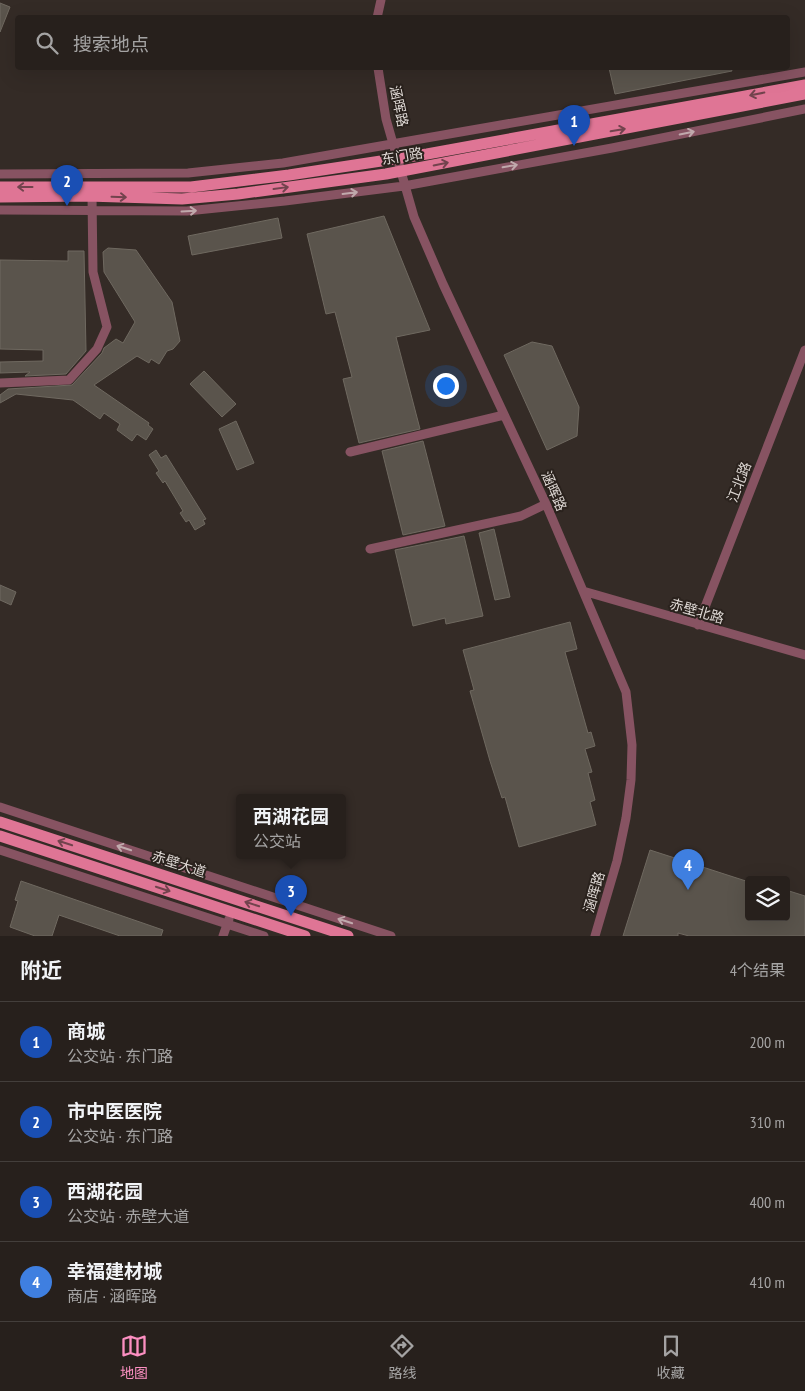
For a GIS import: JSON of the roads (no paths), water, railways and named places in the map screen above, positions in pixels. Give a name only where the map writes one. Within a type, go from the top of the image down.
[{"type":"main road","name":"东门路","points":[[0,187],[191,187],[288,175],[397,158],[805,85]]},
{"type":"main road","name":"东门路","points":[[0,197],[92,196],[182,198],[238,194],[400,172],[805,94]]},
{"type":"main road","name":"赤壁大道","points":[[0,822],[348,936]]},
{"type":"main road","name":"赤壁大道","points":[[0,836],[305,936]]},
{"type":"street","points":[[378,15],[381,0]]},
{"type":"street","name":"涵晖路","points":[[378,70],[386,119],[414,217],[546,504],[626,692],[632,745],[631,780],[626,818],[617,861],[595,936]]},
{"type":"street","points":[[0,174],[188,173],[283,163],[805,72]]},
{"type":"street","points":[[0,210],[187,211],[404,186],[612,148],[805,108]]},
{"type":"street","points":[[0,383],[69,380],[97,349],[106,327],[93,272],[92,196]]},
{"type":"street","name":"江北路","points":[[698,625],[805,350]]},
{"type":"street","points":[[350,452],[504,415]]},
{"type":"street","points":[[370,549],[520,516],[546,504]]},
{"type":"street","name":"赤壁北路","points":[[583,591],[805,655]]},
{"type":"street","points":[[0,807],[391,936]]},
{"type":"street","points":[[0,850],[264,936]]},
{"type":"street","points":[[224,936],[231,912]]},
{"type":"place","name":"商城","points":[[574,146]]},
{"type":"place","name":"市中医医院","points":[[67,206]]},
{"type":"place","name":"幸福建材城","points":[[688,890]]},
{"type":"place","name":"西湖花园","points":[[291,916]]}]
